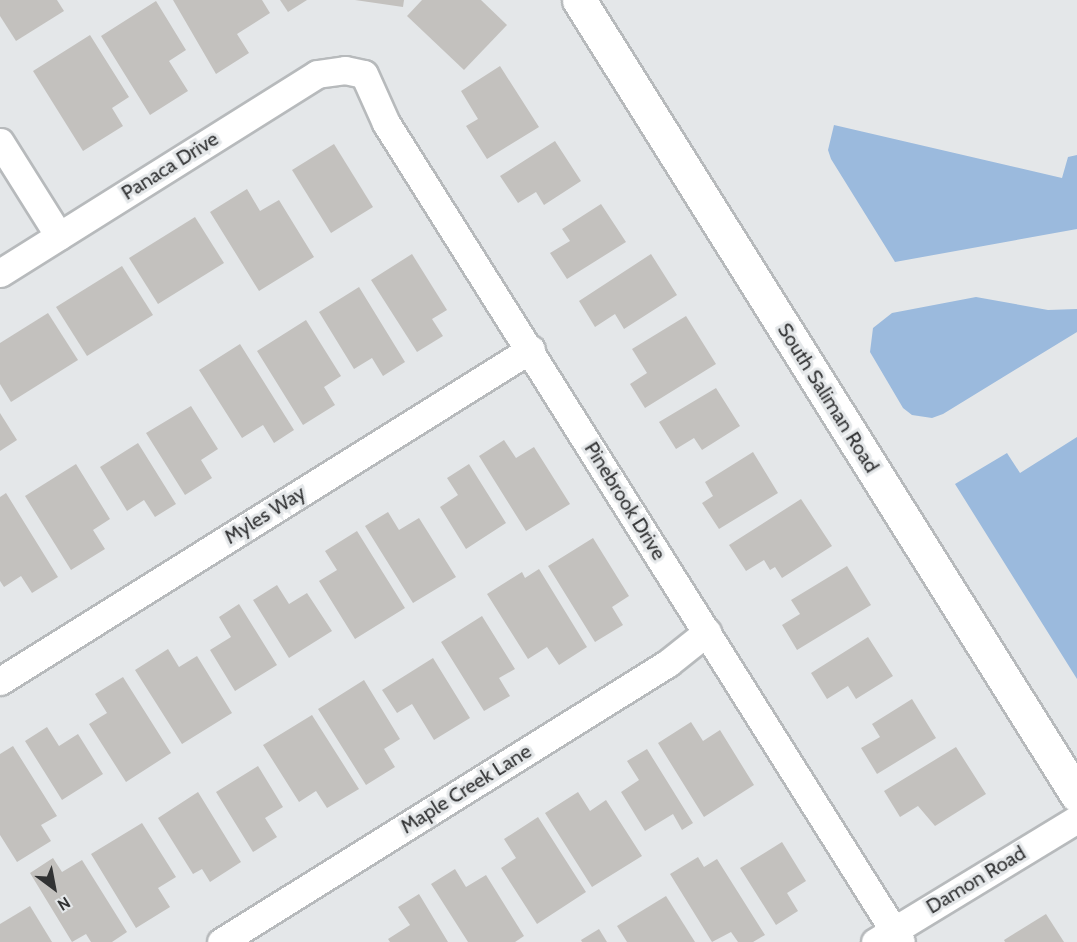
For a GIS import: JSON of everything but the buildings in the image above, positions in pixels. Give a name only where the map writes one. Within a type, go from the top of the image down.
[{"type":"street","name":"South Saliman Road","points":[[579,0],[1077,795]]},
{"type":"street","name":"Panaca Drive","points":[[0,273],[317,74],[345,70]]},
{"type":"street","name":"Pinebrook Drive","points":[[345,70],[364,74],[386,123],[531,349],[707,632],[890,938]]},
{"type":"street","points":[[0,142],[59,236]]},
{"type":"street","name":"Myles Way","points":[[0,681],[531,349]]},
{"type":"street","name":"Maple Creek Lane","points":[[221,942],[668,663],[707,632]]},
{"type":"street","name":"Damon Road","points":[[890,938],[1077,819]]},
{"type":"shaded area","points":[[834,125],[1062,178],[1068,157],[1077,155],[1077,229],[895,262],[831,159],[828,150]]},
{"type":"shaded area","points":[[976,297],[1048,310],[1077,309],[1077,332],[943,414],[932,418],[912,415],[903,408],[870,352],[873,328],[892,313]]},
{"type":"shaded area","points":[[1077,437],[1077,679],[955,484],[1007,453],[1020,473]]}]
